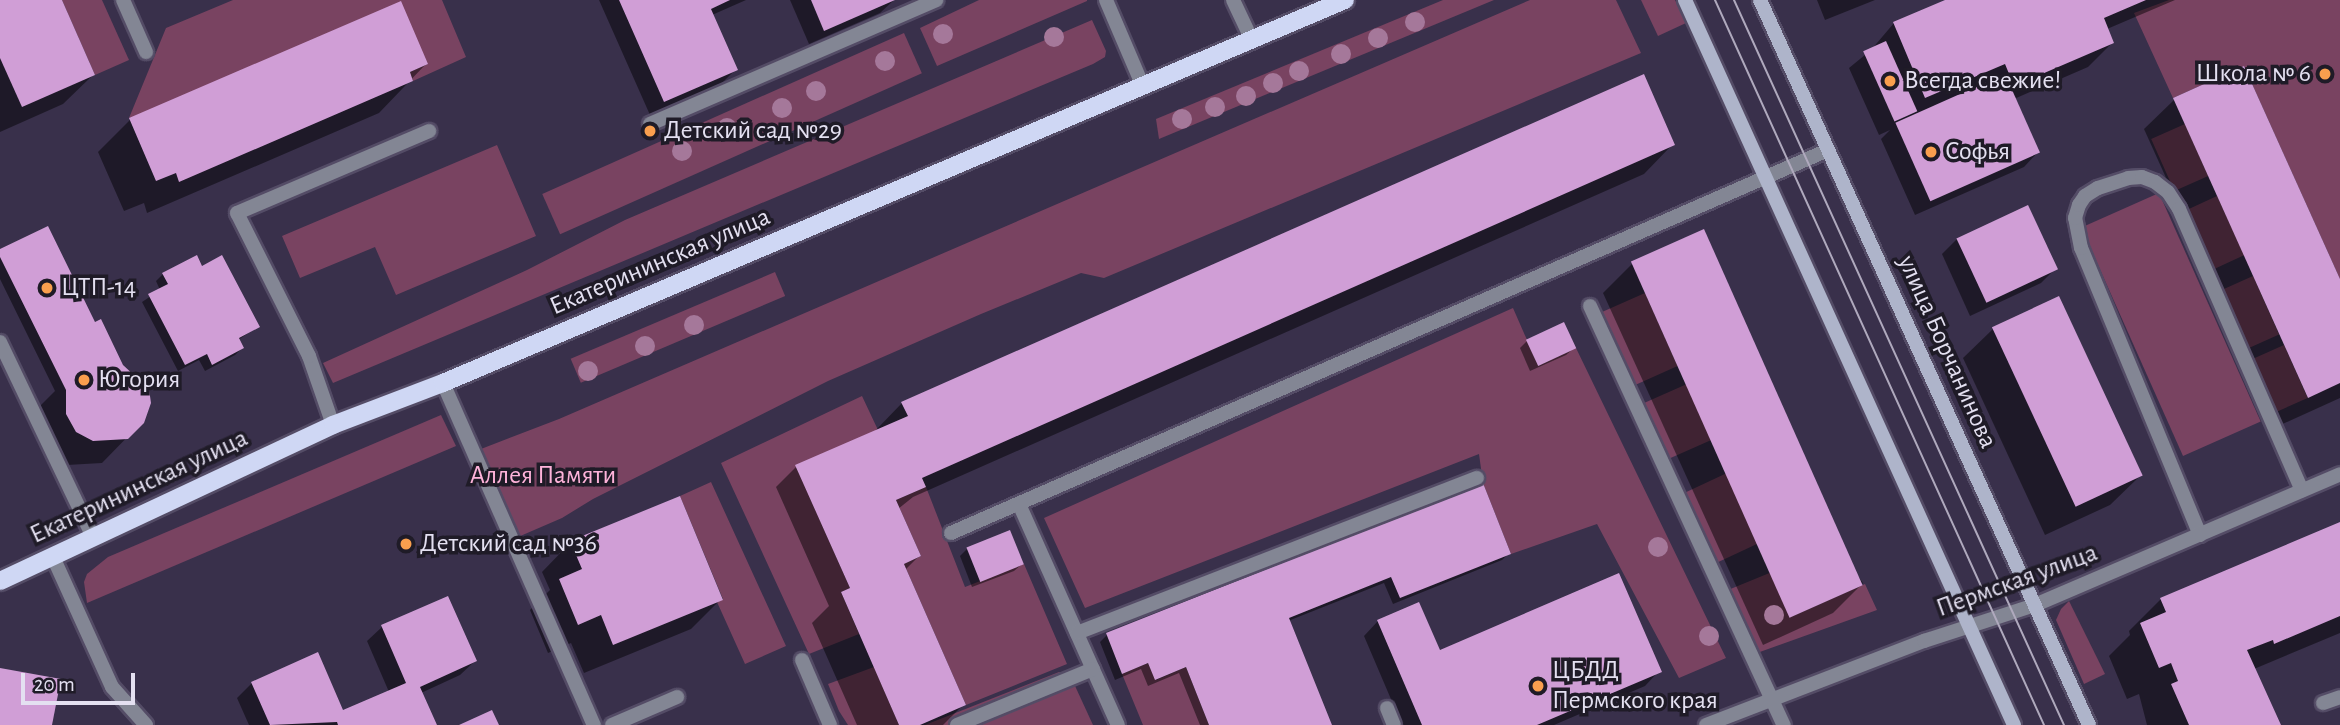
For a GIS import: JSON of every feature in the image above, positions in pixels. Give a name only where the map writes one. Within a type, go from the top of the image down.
[{"type":"main road","name":"Екатерининская улица","points":[[0,581],[333,425],[443,383],[1345,0]]},
{"type":"main road","points":[[1685,0],[1768,176],[2014,725]]},
{"type":"main road","name":"улица Борчанинова","points":[[1760,0],[2089,725]]},
{"type":"street","points":[[122,0],[146,52]]},
{"type":"street","points":[[650,124],[936,0]]},
{"type":"street","points":[[1106,0],[1142,84]]},
{"type":"street","points":[[1233,0],[1251,38]]},
{"type":"street","points":[[333,425],[309,356],[237,213],[429,131]]},
{"type":"street","points":[[950,533],[1828,150]]},
{"type":"street","points":[[2200,535],[2081,248],[2075,218],[2085,196],[2098,188],[2128,177],[2142,177],[2155,181],[2174,201],[2302,490]]},
{"type":"street","points":[[1590,306],[1784,725]]},
{"type":"street","points":[[0,342],[93,537]]},
{"type":"street","points":[[443,383],[594,725]]},
{"type":"street","name":"Пермская улица","points":[[1706,725],[1771,699],[2035,605],[2340,474]]},
{"type":"street","points":[[1077,633],[1477,478]]},
{"type":"street","points":[[1019,503],[1118,725]]},
{"type":"street","points":[[53,557],[112,687],[146,725]]},
{"type":"street","points":[[802,660],[830,725]]},
{"type":"street","points":[[957,725],[1093,669]]},
{"type":"street","points":[[2323,703],[2340,696]]},
{"type":"street","points":[[612,725],[677,697]]},
{"type":"street","points":[[1387,708],[1394,725]]},
{"type":"green space","points":[[62,0],[102,0],[129,60],[95,75]]},
{"type":"green space","points":[[233,0],[442,0],[466,57],[413,81],[410,72],[428,64],[129,118],[166,28]]},
{"type":"green space","points":[[979,0],[1087,1],[937,66],[920,28]]},
{"type":"green space","points":[[1443,0],[1494,0],[1159,139],[1156,119]]},
{"type":"green space","name":"Аллея Памяти","points":[[1530,0],[1616,0],[1641,53],[1104,278],[1081,273],[981,314],[828,381],[593,499],[562,518],[518,537],[481,449],[559,419]]},
{"type":"green space","points":[[1641,0],[1675,0],[1686,23],[1658,36]]},
{"type":"green space","points":[[2169,0],[2340,0],[2340,279],[2244,66],[2173,98],[2134,13]]},
{"type":"green space","points":[[1092,20],[1106,51],[1105,57],[1093,64],[333,383],[323,363],[527,270],[625,220]]},
{"type":"green space","points":[[904,33],[922,73],[560,234],[542,194]]},
{"type":"green space","points":[[2185,124],[2208,176],[2174,191],[2151,139]]},
{"type":"green space","points":[[497,145],[536,236],[396,295],[375,247],[300,278],[282,236]]},
{"type":"green space","points":[[2159,193],[2261,421],[2183,456],[2081,228]]},
{"type":"green space","points":[[2217,196],[2244,255],[2214,269],[2186,210]]},
{"type":"green space","points":[[775,272],[785,296],[581,383],[571,359]]},
{"type":"green space","points":[[2253,276],[2279,334],[2249,348],[2223,289]]},
{"type":"green space","points":[[1645,293],[1678,366],[1635,385],[1602,312]]},
{"type":"green space","points":[[1513,308],[1538,365],[1576,348],[1726,658],[1679,678],[1597,524],[1511,554],[1483,483],[1479,454],[1085,608],[1044,518]]},
{"type":"green space","points":[[2284,345],[2308,398],[2276,412],[2252,359]]},
{"type":"green space","points":[[1687,384],[1712,440],[1669,459],[1644,403]]},
{"type":"green space","points":[[862,396],[878,430],[796,466],[850,588],[841,592],[859,634],[809,654],[721,463]]},
{"type":"green space","points":[[441,415],[456,446],[87,603],[84,582],[87,574],[108,557]]},
{"type":"green space","points":[[1727,473],[1760,543],[1718,562],[1685,492]]},
{"type":"green space","points":[[711,482],[786,646],[745,664],[717,602],[723,599],[680,496]]},
{"type":"green space","points":[[926,487],[965,587],[1024,564],[1067,664],[966,705],[904,564],[921,556],[896,500]]},
{"type":"green space","points":[[1772,572],[1793,616],[1865,584],[1877,610],[1757,653],[1728,590]]},
{"type":"green space","points":[[2069,601],[2105,674],[2084,684],[2056,620]]},
{"type":"green space","points":[[1148,663],[1156,680],[1186,667],[1209,725],[1143,725],[1122,674]]},
{"type":"green space","points":[[874,667],[899,725],[848,725],[828,684]]},
{"type":"green space","points":[[1059,672],[1070,675],[1093,725],[925,725]]},
{"type":"building","points":[[0,0],[62,0],[95,75],[22,107],[0,58]]},
{"type":"building","points":[[619,0],[730,0],[711,9],[738,70],[664,102]]},
{"type":"building","points":[[811,0],[895,0],[824,31]]},
{"type":"building","points":[[1945,0],[2146,0],[2104,18],[2114,43],[2014,86],[2005,64],[1925,98],[1893,22]]},
{"type":"building","points":[[401,1],[428,64],[410,72],[413,81],[179,182],[176,173],[156,181],[129,118]]},
{"type":"building","name":"Всегда свежие!","points":[[1886,41],[1917,111],[1894,122],[1863,51]]},
{"type":"building","points":[[2244,66],[2340,279],[2340,383],[2308,398],[2173,98]]},
{"type":"building","points":[[1644,74],[1675,145],[922,478],[926,487],[896,500],[921,556],[904,564],[966,705],[920,725],[899,725],[841,592],[850,588],[795,465],[908,416],[901,402]]},
{"type":"building","points":[[2005,74],[2040,153],[1930,201],[1895,123]]},
{"type":"building","points":[[2028,205],[2058,269],[1986,303],[1956,238]]},
{"type":"building","name":"ЦТП-14","points":[[48,226],[95,322],[101,319],[123,365],[149,389],[151,403],[144,423],[128,439],[93,441],[76,432],[66,414],[66,390],[0,257],[0,249]]},
{"type":"building","points":[[1704,229],[1863,585],[1790,618],[1631,262]]},
{"type":"building","points":[[197,255],[202,266],[222,255],[260,327],[239,338],[244,348],[212,365],[207,354],[185,365],[148,294],[168,284],[162,273]]},
{"type":"building","points":[[2059,296],[2143,475],[2076,507],[1992,327]]},
{"type":"building","points":[[1564,322],[1576,348],[1538,366],[1526,340]]},
{"type":"building","points":[[1483,483],[1511,554],[1400,598],[1391,577],[1289,618],[1332,725],[1209,725],[1186,667],[1155,680],[1148,663],[1122,674],[1106,633]]},
{"type":"building","points":[[680,496],[723,600],[613,645],[601,615],[578,625],[559,579],[582,569],[570,541]]},
{"type":"building","points":[[2340,522],[2340,616],[2274,644],[2273,640],[2247,650],[2281,725],[2189,725],[2171,684],[2178,681],[2171,663],[2159,668],[2140,623],[2166,612],[2160,598]]},
{"type":"building","points":[[1010,530],[1024,564],[980,582],[966,548]]},
{"type":"building","points":[[1619,573],[1662,672],[1537,725],[1422,725],[1377,620],[1419,602],[1440,650]]},
{"type":"building","points":[[448,596],[477,661],[420,687],[437,725],[338,725],[337,722],[270,725],[251,682],[318,652],[343,710],[406,683],[381,625]]},
{"type":"building","points":[[0,668],[61,679],[52,725],[0,725]]},
{"type":"building","points":[[492,710],[499,725],[459,725]]},
{"type":"tram line","points":[[1715,0],[2044,725]]},
{"type":"tram line","points":[[1734,0],[2064,725]]},
{"type":"place","name":"Школа № 6","points":[[2325,74]]},
{"type":"place","name":"Всегда свежие!","points":[[1890,81]]},
{"type":"place","name":"Детский сад №29","points":[[650,131]]},
{"type":"place","name":"Софья","points":[[1931,152]]},
{"type":"place","name":"ЦТП-14","points":[[47,288]]},
{"type":"place","name":"Югория","points":[[84,380]]},
{"type":"place","name":"Детский сад №36","points":[[406,544]]},
{"type":"place","name":"ЦБДД Пермского края","points":[[1538,686]]}]
